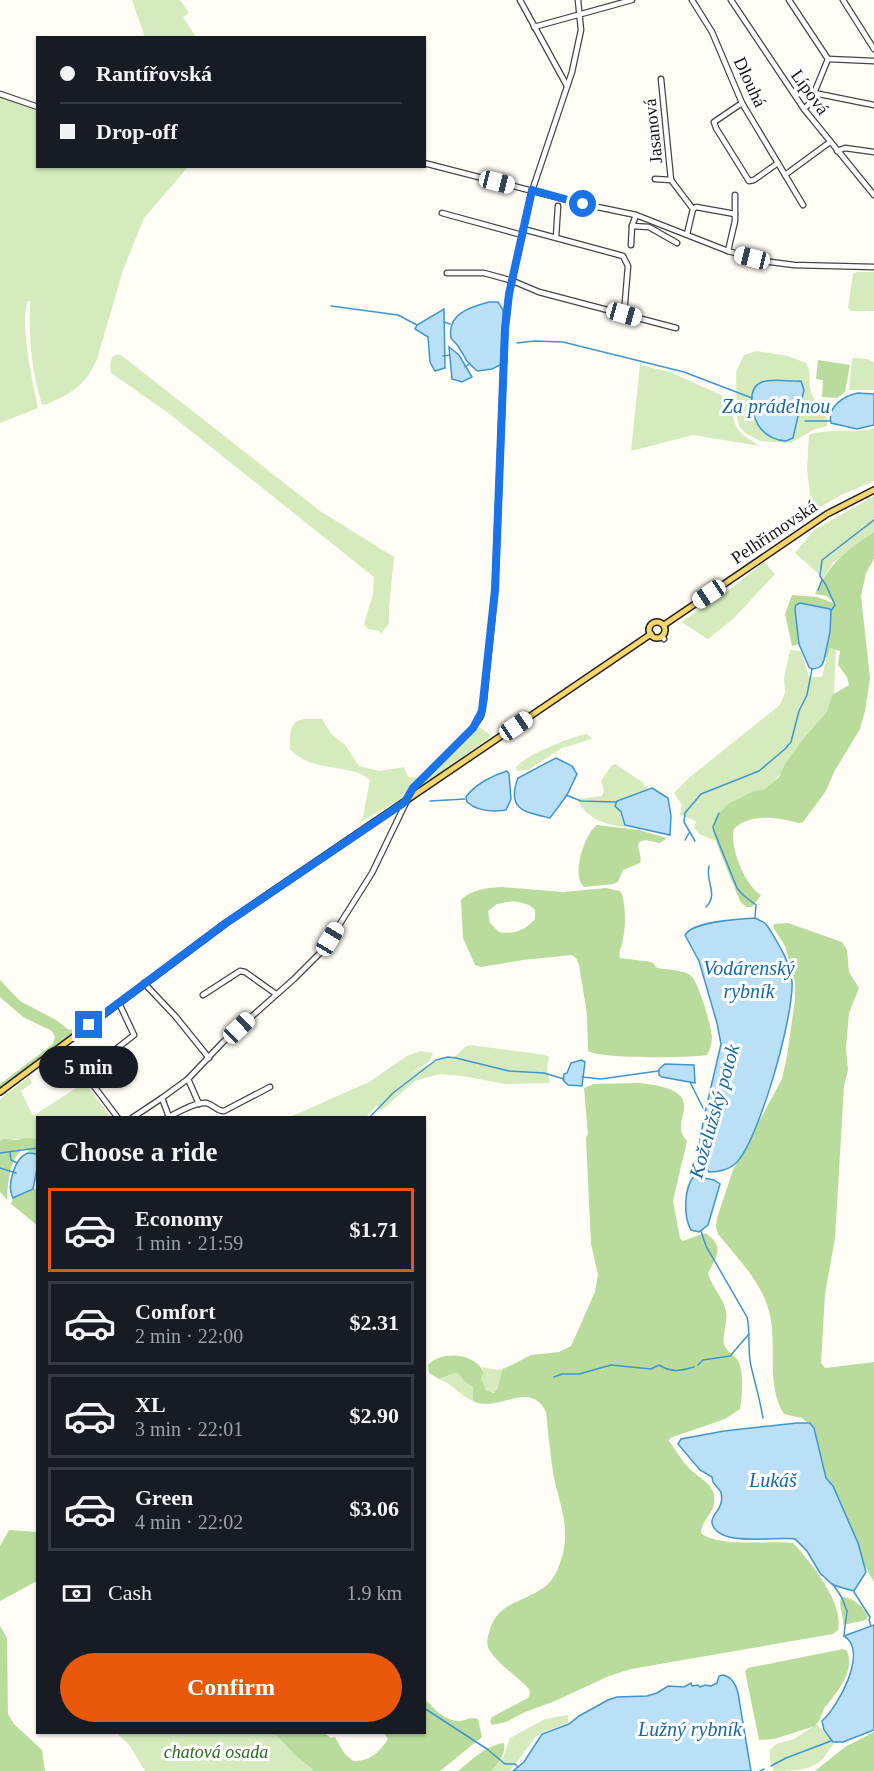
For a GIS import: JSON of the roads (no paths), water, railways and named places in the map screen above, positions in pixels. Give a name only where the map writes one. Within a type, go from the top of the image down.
[{"type":"main road","name":"Pelhřimovská","points":[[664,625],[827,514],[874,490]]},
{"type":"main road","points":[[658,622],[664,625],[663,638],[651,634],[652,624],[658,622]]},
{"type":"main road","points":[[0,1092],[226,923],[651,634]]},
{"type":"street","points":[[520,0],[567,86]]},
{"type":"street","points":[[135,1116],[188,1079],[324,949],[372,873],[413,788],[478,722],[485,688],[495,590],[506,311],[532,190],[567,86],[581,30],[578,0]]},
{"type":"street","points":[[534,27],[632,0]]},
{"type":"street","name":"Dlouhá","points":[[692,0],[712,32],[742,103],[802,205]]},
{"type":"street","name":"Lípová","points":[[731,0],[804,110],[874,195]]},
{"type":"street","points":[[789,0],[828,59]]},
{"type":"street","points":[[843,0],[874,49]]},
{"type":"street","points":[[804,110],[810,103],[828,59]]},
{"type":"street","points":[[828,59],[874,61]]},
{"type":"street","name":"Jasanová","points":[[661,79],[671,180],[693,209]]},
{"type":"street","points":[[814,93],[874,105]]},
{"type":"street","points":[[0,94],[36,106]]},
{"type":"street","points":[[742,103],[714,122],[716,128],[749,181],[778,163]]},
{"type":"street","points":[[785,175],[830,142]]},
{"type":"street","points":[[837,151],[844,148],[874,152]]},
{"type":"street","points":[[426,164],[583,204],[636,215],[729,251],[763,261],[794,265],[874,267]]},
{"type":"street","name":"Jasanová","points":[[655,179],[671,180]]},
{"type":"street","points":[[729,251],[735,214],[735,195]]},
{"type":"street","points":[[556,237],[558,206]]},
{"type":"street","points":[[687,234],[693,209],[696,207],[735,214]]},
{"type":"street","points":[[442,213],[523,232],[556,237],[617,253],[624,258],[628,266],[624,314]]},
{"type":"street","points":[[631,245],[632,226],[636,215]]},
{"type":"street","points":[[632,226],[649,227],[677,243]]},
{"type":"street","points":[[447,273],[484,273],[513,280],[539,292],[676,328]]},
{"type":"street","points":[[204,995],[240,971],[245,972],[276,994]]},
{"type":"street","points":[[144,983],[176,1017],[209,1058]]},
{"type":"street","points":[[116,1116],[87,1077],[87,1072],[134,1035],[119,1003]]},
{"type":"street","points":[[188,1079],[199,1104]]},
{"type":"street","points":[[170,1116],[206,1103],[218,1111],[224,1111],[270,1087]]},
{"type":"street","points":[[162,1098],[168,1116]]},
{"type":"water","points":[[489,302],[498,302],[503,310],[502,360],[500,365],[492,369],[477,371],[451,338],[451,330],[456,317],[461,313]]},
{"type":"water","points":[[444,309],[445,368],[435,371],[430,362],[428,337],[415,329],[417,325]]},
{"type":"water","points":[[449,347],[459,355],[472,377],[462,382],[452,379]]},
{"type":"water","name":"Za prádelnou","points":[[766,381],[801,381],[804,390],[793,438],[786,441],[772,438],[761,429],[755,418],[752,404],[753,390],[757,385]]},
{"type":"water","name":"Za prádelnou","points":[[858,393],[874,394],[874,425],[857,429],[831,423],[831,412],[837,403]]},
{"type":"water","points":[[800,603],[830,609],[831,612],[830,632],[824,660],[817,668],[809,667],[799,644],[795,609]]},
{"type":"water","points":[[556,758],[572,766],[577,774],[567,795],[550,818],[520,808],[514,797],[518,778]]},
{"type":"water","points":[[507,771],[511,799],[506,810],[485,810],[467,802],[466,797],[479,785]]},
{"type":"water","points":[[652,788],[668,798],[671,816],[670,835],[625,825],[621,812],[615,806],[617,801]]},
{"type":"water","name":"Vodárenský rybník","points":[[755,918],[768,927],[789,967],[792,982],[787,1021],[764,1105],[744,1151],[732,1166],[709,1172],[702,1164],[698,1152],[721,1044],[699,961],[685,935],[690,930],[707,924]]},
{"type":"water","points":[[581,1060],[585,1062],[582,1086],[568,1085],[563,1080],[564,1074],[567,1073],[571,1063]]},
{"type":"water","points":[[665,1064],[694,1065],[695,1083],[662,1077],[659,1075],[659,1069]]},
{"type":"water","points":[[28,1153],[36,1154],[33,1189],[13,1198],[11,1180],[23,1156]]},
{"type":"water","points":[[694,1176],[714,1180],[720,1184],[708,1225],[699,1232],[691,1230],[686,1210],[688,1188]]},
{"type":"water","name":"Lukáš","points":[[810,1423],[814,1428],[826,1478],[833,1486],[858,1543],[866,1572],[854,1591],[833,1585],[820,1573],[807,1551],[795,1539],[736,1538],[725,1536],[717,1531],[712,1521],[721,1504],[721,1492],[712,1477],[700,1470],[678,1444],[681,1439],[724,1431]]},
{"type":"water","points":[[874,1625],[874,1730],[843,1742],[833,1742],[824,1730],[822,1721],[843,1692],[852,1666],[851,1643],[844,1636]]},
{"type":"water","name":"Lužný rybník","points":[[723,1675],[731,1679],[737,1690],[751,1771],[513,1771],[524,1762],[542,1734],[569,1724],[608,1700],[617,1697],[647,1696],[668,1686],[684,1687],[691,1683],[692,1686],[711,1686],[717,1683],[719,1676]]},
{"type":"waterway","points":[[331,306],[398,315],[417,325]]},
{"type":"waterway","points":[[444,322],[450,324]]},
{"type":"waterway","points":[[517,343],[563,342],[684,372],[752,398]]},
{"type":"waterway","points":[[443,356],[449,355]]},
{"type":"waterway","points":[[465,367],[469,364]]},
{"type":"waterway","points":[[805,421],[830,421]]},
{"type":"waterway","name":"Koželužský potok","points":[[831,611],[835,605],[820,576],[822,560],[874,520]]},
{"type":"waterway","points":[[818,590],[822,580]]},
{"type":"waterway","name":"Koželužský potok","points":[[695,841],[684,822],[685,813],[701,794],[759,771],[785,749],[791,742],[799,711],[807,695],[812,669]]},
{"type":"waterway","points":[[566,795],[581,801],[616,802]]},
{"type":"waterway","points":[[430,801],[465,799]]},
{"type":"waterway","points":[[719,813],[713,827],[714,831],[737,888],[756,905],[755,918]]},
{"type":"waterway","name":"Koželužský potok","points":[[685,840],[689,833]]},
{"type":"waterway","name":"Koželužský potok","points":[[706,907],[712,893],[709,866]]},
{"type":"waterway","points":[[371,1116],[393,1093],[436,1060],[448,1057],[509,1071],[544,1073],[564,1079]]},
{"type":"waterway","points":[[582,1077],[601,1079],[658,1071]]},
{"type":"waterway","points":[[690,1082],[703,1108]]},
{"type":"waterway","points":[[0,1153],[36,1148]]},
{"type":"waterway","points":[[10,1153],[11,1160],[17,1163]]},
{"type":"waterway","points":[[0,1168],[16,1173]]},
{"type":"waterway","name":"Koželužský potok","points":[[701,1231],[706,1246],[747,1317],[750,1360],[763,1418]]},
{"type":"waterway","points":[[698,1365],[703,1360],[730,1356],[749,1334]]},
{"type":"waterway","points":[[554,1377],[562,1374],[579,1374],[611,1365],[651,1369],[659,1365],[676,1370],[694,1367]]},
{"type":"waterway","points":[[833,1584],[847,1611],[844,1635]]},
{"type":"waterway","name":"Koželužský potok","points":[[854,1592],[870,1617],[871,1626]]},
{"type":"waterway","points":[[426,1709],[487,1749],[505,1764],[515,1764],[518,1767]]},
{"type":"waterway","name":"Koželužský potok","points":[[771,1766],[831,1741]]},
{"type":"waterway","name":"Koželužský potok","points":[[760,1771],[764,1769]]},
{"type":"park label","name":"chatová osada","points":[[216,1752]]}]
